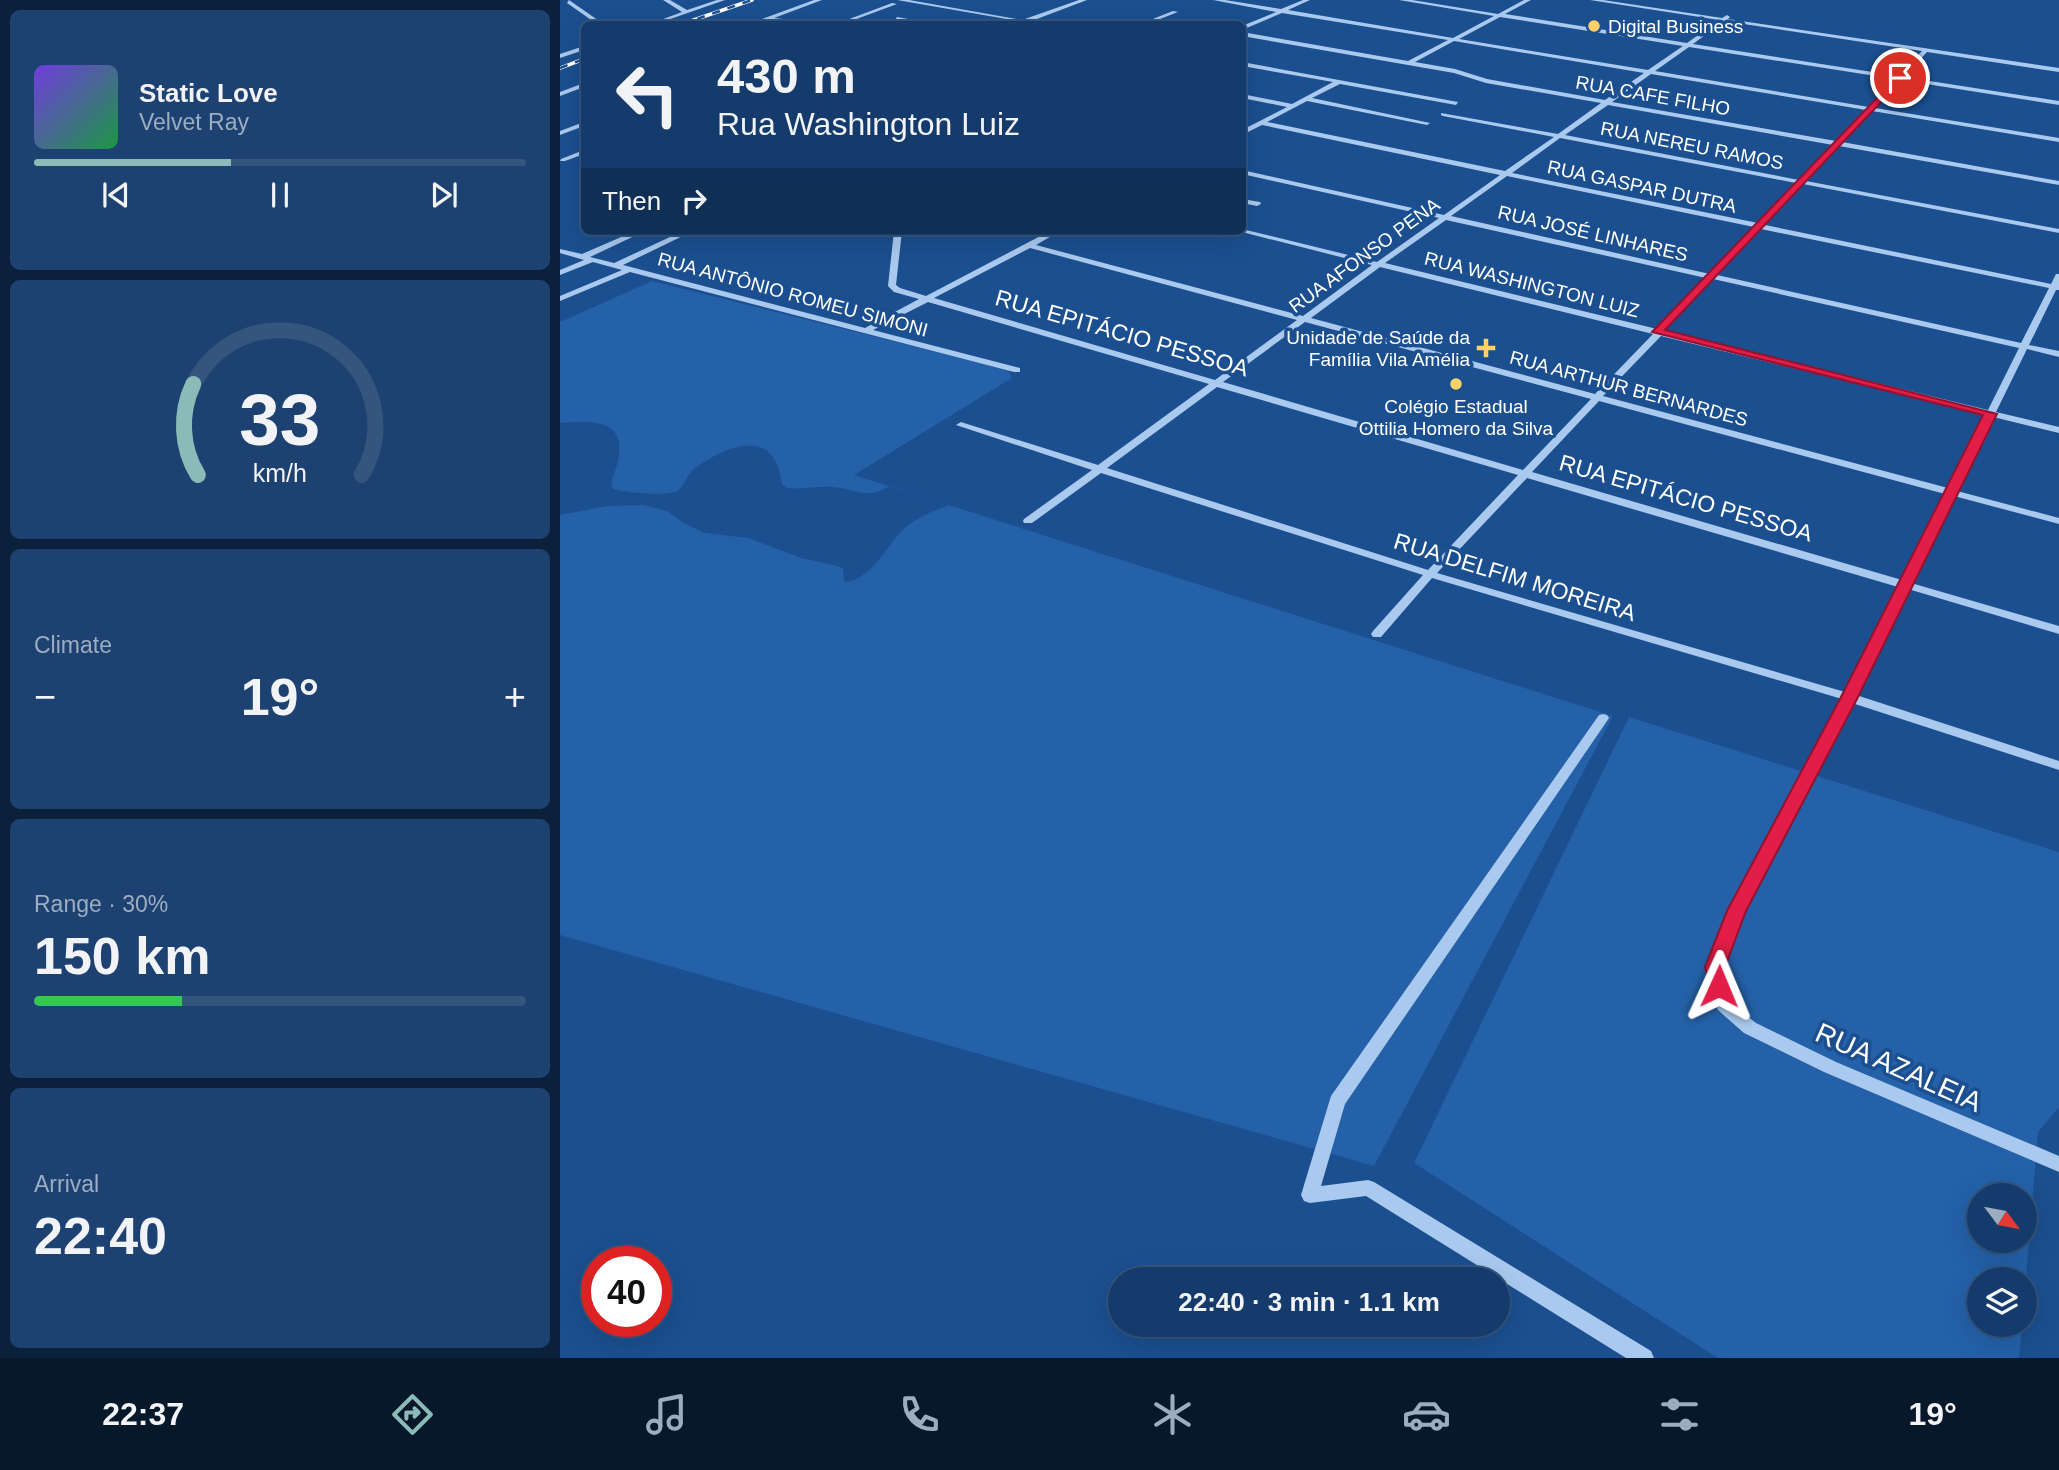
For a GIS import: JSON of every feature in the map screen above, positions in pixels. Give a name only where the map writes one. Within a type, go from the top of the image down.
[{"type":"street","points":[[560,4],[584,0]]},
{"type":"street","points":[[666,0],[686,12]]},
{"type":"street","points":[[660,21],[722,0]]},
{"type":"street","points":[[760,21],[819,0]]},
{"type":"street","points":[[1027,21],[1084,0]]},
{"type":"street","points":[[1216,0],[2059,140]]},
{"type":"street","points":[[1246,26],[1307,0]]},
{"type":"street","points":[[1402,0],[2059,103]]},
{"type":"street","points":[[1409,63],[1528,0]]},
{"type":"street","points":[[1593,0],[2007,58],[2059,61]]},
{"type":"street","points":[[1616,0],[2059,70]]},
{"type":"street","points":[[846,21],[896,1],[1012,21]]},
{"type":"street","points":[[896,1],[897,21]]},
{"type":"street","points":[[569,2],[596,21]]},
{"type":"street","points":[[940,7],[951,4]]},
{"type":"street","points":[[1151,21],[1175,12]]},
{"type":"street","points":[[769,18],[790,21]]},
{"type":"street","name":"RUA AFONSO PENA","points":[[1028,521],[1379,264],[1725,18]]},
{"type":"street","name":"RUA CAFE FILHO","points":[[1246,35],[1455,71],[1486,81],[2059,183]]},
{"type":"street","points":[[560,56],[581,49]]},
{"type":"street","points":[[1377,634],[1596,397],[1926,50]]},
{"type":"street","points":[[1246,65],[1455,103]]},
{"type":"street","points":[[1246,131],[1339,82]]},
{"type":"street","points":[[560,94],[581,87]]},
{"type":"street","points":[[1246,97],[1293,106]]},
{"type":"street","points":[[1306,99],[1427,123]]},
{"type":"street","name":"RUA NEREU RAMOS","points":[[1443,114],[2059,231]]},
{"type":"street","name":"RUA GASPAR DUTRA","points":[[1261,123],[1759,226],[2057,284]]},
{"type":"street","points":[[560,133],[581,125]]},
{"type":"street","points":[[563,160],[581,153]]},
{"type":"street","name":"RUA JOSÉ LINHARES","points":[[1246,173],[2059,354]]},
{"type":"street","points":[[1246,202],[1257,204]]},
{"type":"street","name":"RUA WASHINGTON LUIZ","points":[[1246,232],[2059,430]]},
{"type":"street","points":[[583,257],[632,235]]},
{"type":"street","points":[[617,265],[681,235]]},
{"type":"street","name":"RUA EPITÁCIO PESSOA","points":[[898,235],[892,279],[892,286],[897,290],[2059,631]]},
{"type":"street","points":[[865,331],[1048,235]]},
{"type":"street","name":"RUA ARTHUR BERNARDES","points":[[1028,245],[2059,521]]},
{"type":"street","name":"RUA ANTÔNIO ROMEU SIMONI","points":[[560,251],[1017,370]]},
{"type":"street","points":[[560,273],[593,259]]},
{"type":"street","points":[[560,299],[630,269]]},
{"type":"street","points":[[1849,699],[1911,586],[1951,492],[2057,284]]},
{"type":"street","name":"RUA DELFIM MOREIRA","points":[[961,425],[1430,574],[1849,699],[2059,766]]},
{"type":"street","name":"RUA AZALEIA","points":[[1849,699],[1737,911],[1715,967],[1724,1006],[1750,1028],[1819,1062],[2059,1164]]},
{"type":"street","points":[[1603,718],[1337,1101],[1310,1195],[1367,1188],[1644,1358]]},
{"type":"shaded area","points":[[652,281],[1008,370],[1012,378],[854,475],[889,486],[874,493],[831,487],[787,488],[782,485],[778,466],[770,454],[760,447],[748,446],[720,453],[706,461],[691,472],[680,489],[672,493],[613,489],[612,481],[619,452],[619,440],[614,432],[597,423],[560,423],[560,322]]},
{"type":"shaded area","points":[[643,505],[667,511],[705,533],[748,538],[801,558],[838,566],[843,569],[844,581],[847,582],[865,574],[909,525],[949,505],[1613,716],[1374,1166],[560,935],[560,515],[607,506]]},
{"type":"shaded area","points":[[1629,717],[2059,852],[2059,1107],[2038,1132],[2034,1183],[1967,1183],[1967,1253],[2028,1253],[2027,1267],[1967,1267],[1967,1337],[2021,1337],[2019,1358],[1718,1358],[1414,1163]]},
{"type":"railway","points":[[691,21],[752,0]]},
{"type":"railway","points":[[560,68],[581,60]]},
{"type":"place","name":"Digital Business","points":[[1594,26]]},
{"type":"place","name":"Unidade de Saúde da Família Vila Amélia","points":[[1486,348]]},
{"type":"place","name":"Colégio Estadual Ottilia Homero da Silva","points":[[1456,384]]},
{"type":"route","points":[[1719,986],[1715,967],[1737,911],[1849,699],[1990,414],[1658,332],[1900,78]]}]
